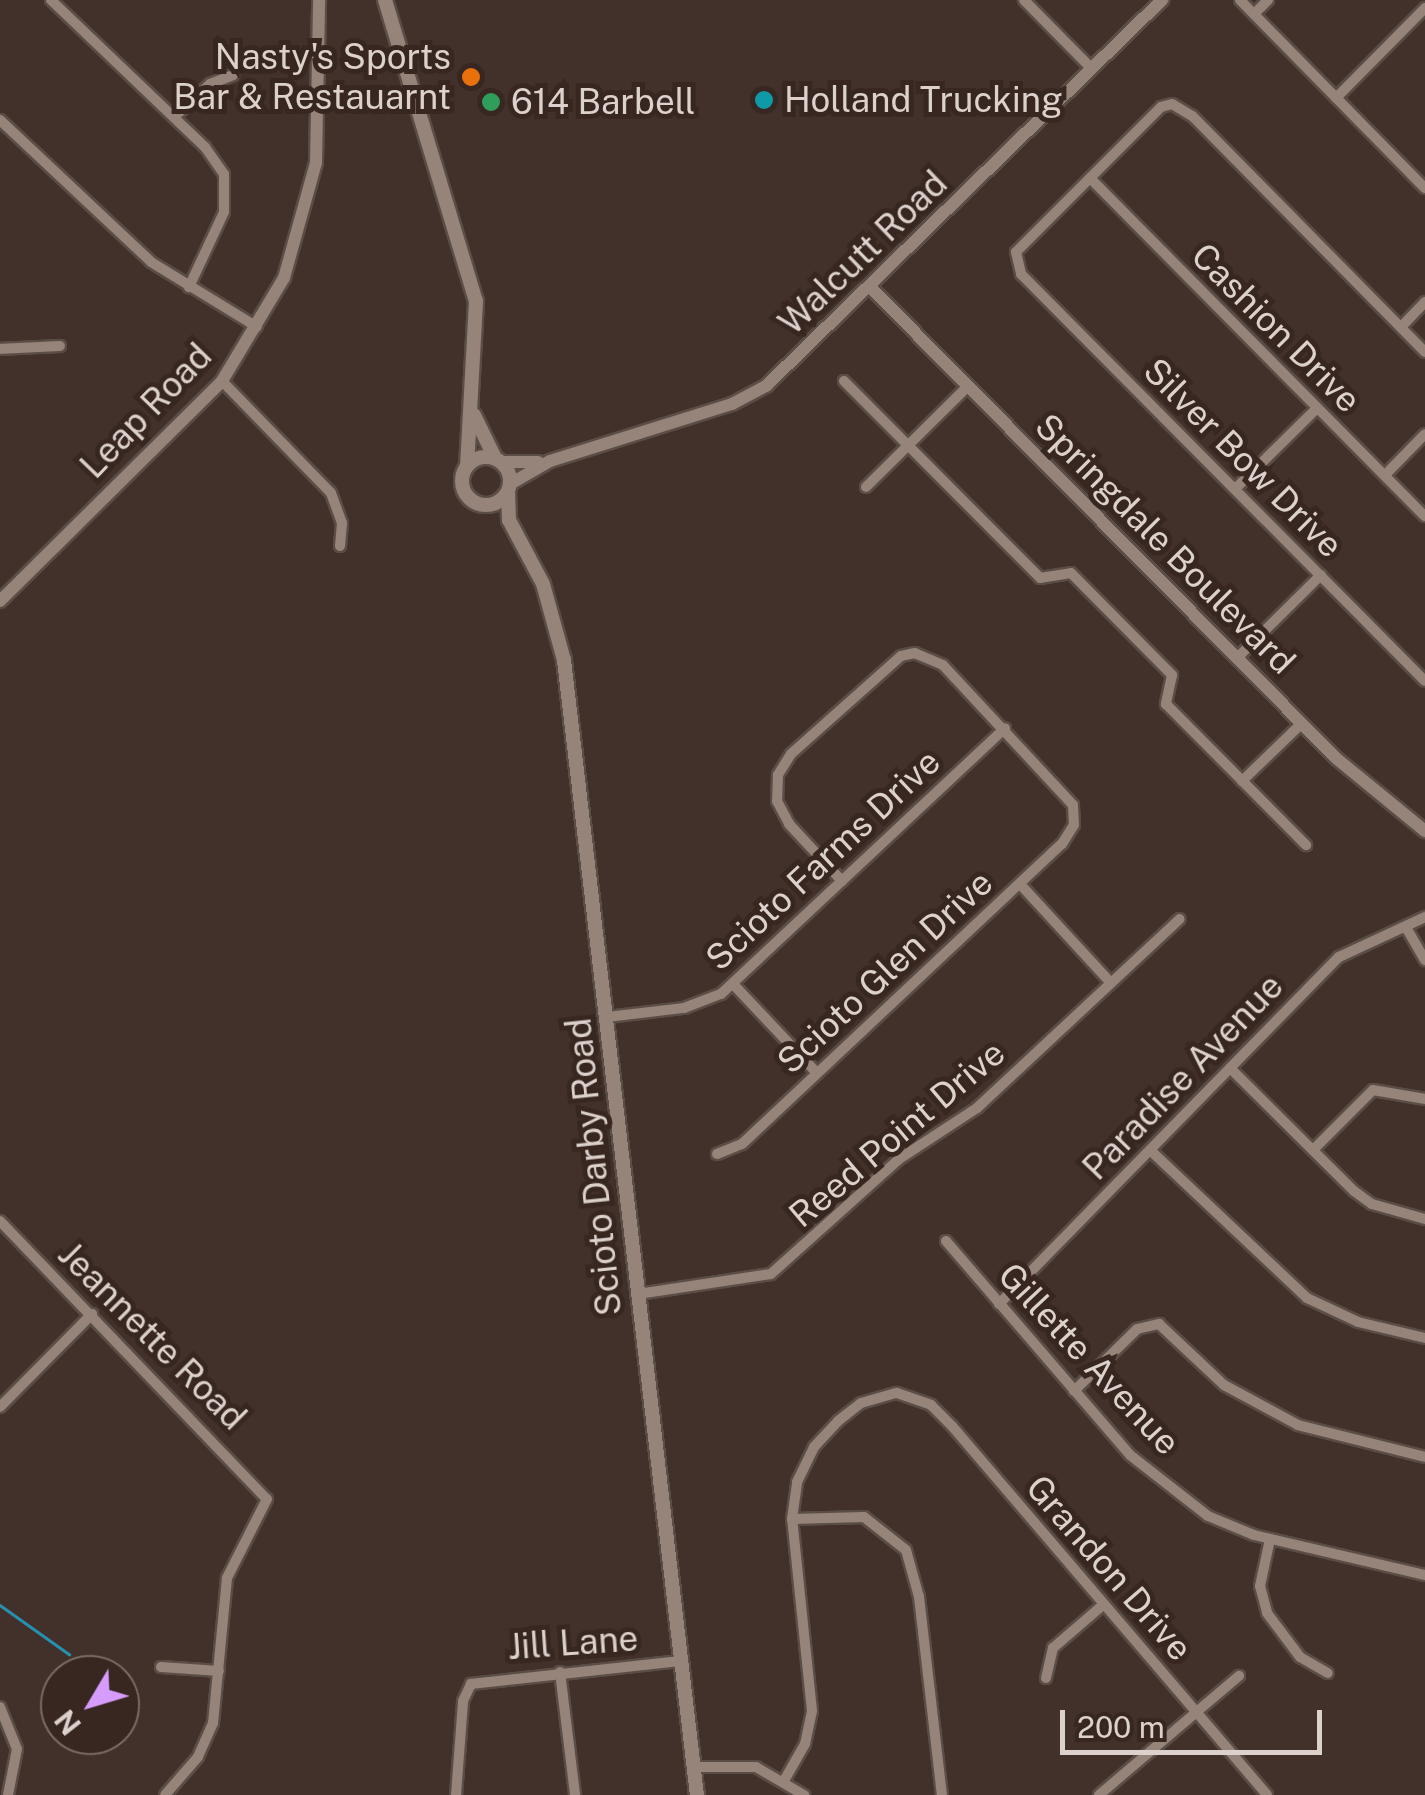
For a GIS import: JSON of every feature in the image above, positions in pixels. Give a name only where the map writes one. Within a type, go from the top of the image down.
[{"type":"main road","points":[[386,0],[476,302],[470,405],[467,466],[462,487],[479,505],[496,504],[509,488],[470,405]]},
{"type":"main road","points":[[467,466],[498,460]]},
{"type":"main road","name":"Scioto Darby Road","points":[[509,488],[506,507],[559,632],[608,1017],[697,1795]]},
{"type":"main road","name":"Scioto Darby Road","points":[[479,505],[519,540]]},
{"type":"street","points":[[51,0],[216,160],[227,195],[189,288]]},
{"type":"street","name":"Leap Road","points":[[0,601],[222,381],[257,327],[294,251],[313,178],[319,0]]},
{"type":"street","points":[[1024,0],[1092,69]]},
{"type":"street","name":"Walcutt Road","points":[[509,488],[550,461],[749,396],[872,290],[1162,0]]},
{"type":"street","points":[[1240,0],[1425,188]]},
{"type":"street","points":[[1254,14],[1268,0]]},
{"type":"street","points":[[1336,98],[1425,8]]},
{"type":"street","points":[[174,117],[210,84],[233,75]]},
{"type":"street","points":[[1090,178],[1172,104],[1192,116],[1425,352]]},
{"type":"street","points":[[0,120],[151,262],[257,327]]},
{"type":"street","name":"Silver Bow Drive","points":[[1090,178],[1016,252],[1022,274],[1425,681]]},
{"type":"street","name":"Cashion Drive","points":[[1090,178],[1425,516]]},
{"type":"street","name":"Springdale Boulevard","points":[[872,290],[1302,724],[1378,796],[1425,831]]},
{"type":"street","points":[[1401,327],[1425,302]]},
{"type":"street","points":[[0,349],[60,346]]},
{"type":"street","points":[[222,381],[331,493],[340,507],[340,546]]},
{"type":"street","points":[[844,381],[1040,578],[1071,573],[1174,677],[1166,704],[1306,846]]},
{"type":"street","points":[[866,487],[967,387]]},
{"type":"street","points":[[1235,489],[1317,408]]},
{"type":"street","points":[[1384,475],[1425,434]]},
{"type":"street","name":"Walcutt Road","points":[[498,460],[550,461]]},
{"type":"street","points":[[1236,658],[1320,575]]},
{"type":"street","points":[[842,881],[789,824],[777,801],[778,776],[791,754],[888,664],[915,653],[943,665],[1005,728]]},
{"type":"street","points":[[1242,781],[1302,724]]},
{"type":"street","name":"Scioto Farms Drive","points":[[608,1017],[684,1008],[734,984],[1005,728]]},
{"type":"street","name":"Scioto Glen Drive","points":[[717,1154],[742,1144],[1067,840],[1075,816],[1069,795],[1005,728]]},
{"type":"street","points":[[1020,884],[1111,982]]},
{"type":"street","name":"Paradise Avenue","points":[[999,1304],[1339,957],[1425,917]]},
{"type":"street","name":"Reed Point Drive","points":[[638,1294],[772,1274],[898,1159],[977,1108],[1180,918]]},
{"type":"street","points":[[1407,928],[1425,960]]},
{"type":"street","points":[[734,984],[818,1073]]},
{"type":"street","points":[[1230,1068],[1372,1204],[1425,1219]]},
{"type":"street","points":[[1314,1149],[1373,1090],[1425,1100]]},
{"type":"street","points":[[1150,1150],[1306,1298],[1358,1322],[1425,1338]]},
{"type":"street","name":"Jeannette Road","points":[[0,1221],[264,1490],[265,1509],[238,1547],[226,1578],[219,1670]]},
{"type":"street","name":"Gillette Avenue","points":[[946,1241],[1130,1455],[1208,1516],[1270,1538],[1425,1575]]},
{"type":"street","points":[[0,1407],[92,1314]]},
{"type":"street","points":[[1074,1391],[1137,1329],[1158,1324],[1224,1385],[1298,1425],[1425,1457]]},
{"type":"street","name":"Grandon Drive","points":[[792,1519],[797,1482],[824,1434],[861,1402],[897,1394],[939,1412],[1267,1795]]},
{"type":"street","points":[[784,1779],[805,1744],[812,1711],[792,1519],[864,1517],[906,1550],[918,1596],[942,1795]]},
{"type":"street","points":[[1270,1538],[1261,1600],[1300,1656],[1328,1674]]},
{"type":"street","points":[[1046,1678],[1053,1648],[1104,1604]]},
{"type":"street","name":"Jill Lane","points":[[456,1795],[463,1701],[470,1684],[680,1661]]},
{"type":"street","points":[[161,1666],[219,1670],[207,1742],[166,1795]]},
{"type":"street","points":[[560,1672],[574,1795]]},
{"type":"street","points":[[1099,1795],[1240,1676]]},
{"type":"street","points":[[0,1706],[18,1749],[8,1795]]},
{"type":"street","points":[[694,1767],[756,1768],[784,1779],[804,1795]]},
{"type":"waterway","points":[[0,1605],[69,1654]]},
{"type":"place","name":"Nasty's Sports Bar & Restauarnt","points":[[471,77]]},
{"type":"place","name":"Holland Trucking","points":[[764,100]]},
{"type":"place","name":"614 Barbell","points":[[491,102]]}]
